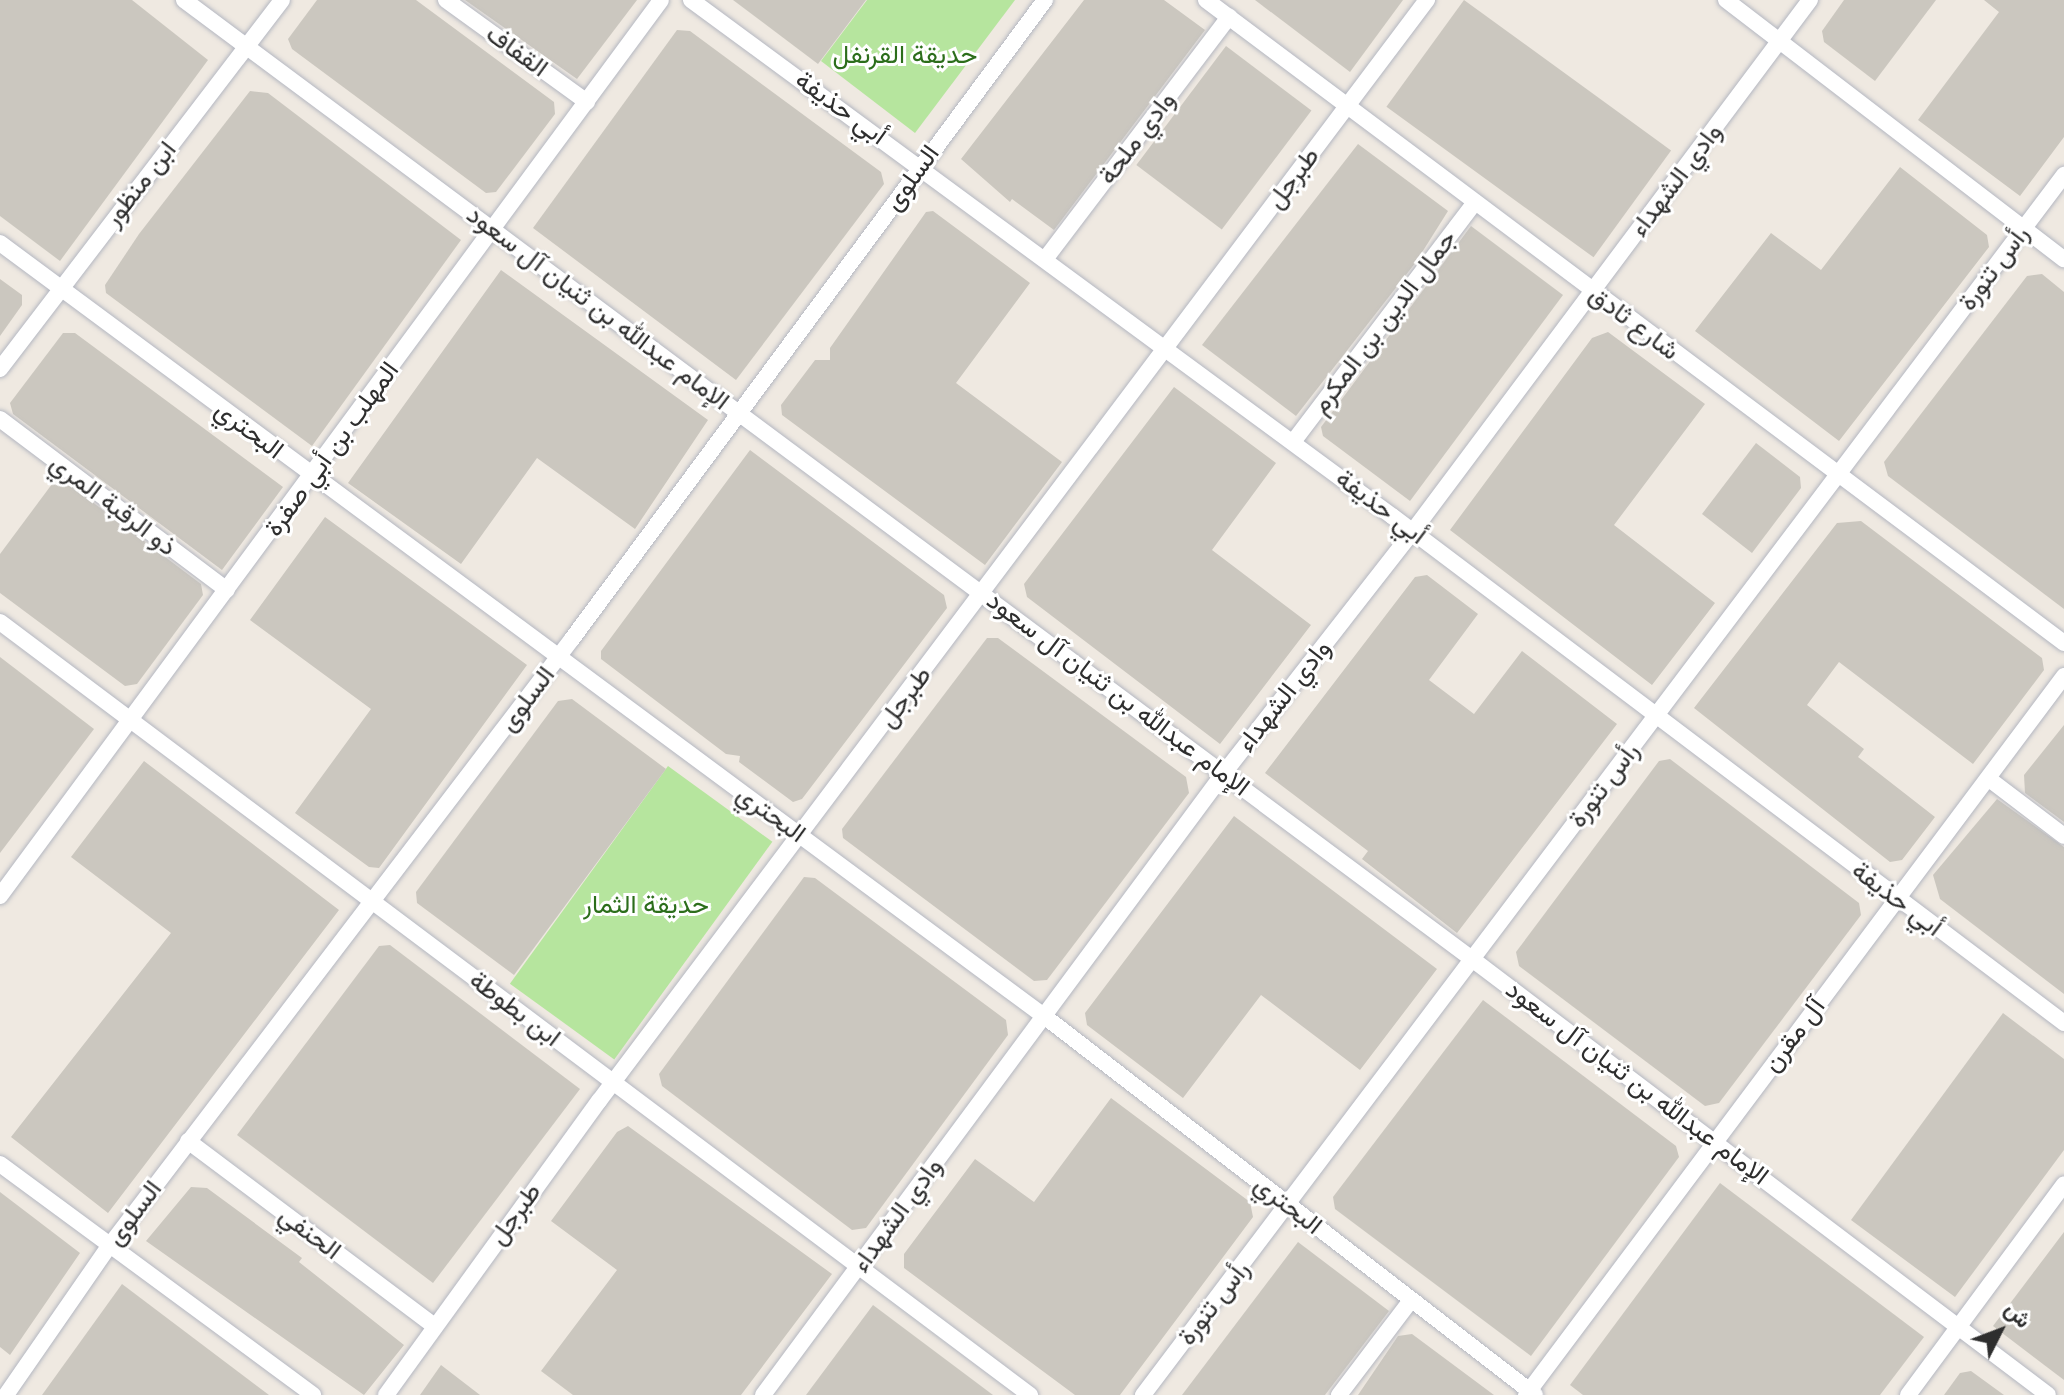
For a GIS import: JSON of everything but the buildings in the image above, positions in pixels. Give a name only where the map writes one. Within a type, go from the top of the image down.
[{"type":"street","name":"الإمام عبدالله بن ثنيان آل سعود","points":[[184,0],[1224,773],[2048,1395]]},
{"type":"street","name":"ابن منظور","points":[[0,369],[282,0]]},
{"type":"street","name":"القفاف","points":[[446,0],[587,102]]},
{"type":"street","name":"المهلب بن أبي صفرة","points":[[0,896],[312,479],[491,228],[661,0]]},
{"type":"street","name":"أبي حذيفة","points":[[691,0],[1046,258],[1413,531],[1655,717],[2064,1023]]},
{"type":"street","name":"السلوى","points":[[6,1395],[110,1245],[557,660],[1045,0]]},
{"type":"street","name":"شارع ثادق","points":[[1206,0],[2064,643]]},
{"type":"street","name":"طبرجل","points":[[386,1395],[433,1325],[613,1083],[1427,0]]},
{"type":"street","points":[[1726,0],[2064,259]]},
{"type":"street","name":"وادي الشهداء","points":[[763,1395],[1224,773],[1413,531],[1810,0]]},
{"type":"street","name":"وادي ملحة","points":[[1046,258],[1229,17]]},
{"type":"street","name":"رأس تنورة","points":[[1143,1395],[2064,175]]},
{"type":"street","name":"جمال الدين بن المكرم","points":[[1293,442],[1475,202]]},
{"type":"street","name":"البحتري","points":[[0,243],[312,479],[1044,1016],[1530,1394]]},
{"type":"street","name":"ذو الرقبة المري","points":[[0,419],[227,590]]},
{"type":"street","name":"ابن بطوطة","points":[[0,622],[1030,1395]]},
{"type":"street","name":"آل مقرن","points":[[1530,1394],[1713,1141],[2064,676]]},
{"type":"street","points":[[1989,779],[2064,836]]},
{"type":"street","name":"الحنفي","points":[[188,1141],[433,1325]]},
{"type":"street","points":[[0,1164],[313,1395]]},
{"type":"street","points":[[1908,1395],[2064,1184]]},
{"type":"street","points":[[1339,1395],[1411,1300]]},
{"type":"green space","name":"حديقة القرنفل","points":[[867,0],[1015,0],[915,133],[821,61]]},
{"type":"green space","name":"حديقة الثمار","points":[[668,766],[772,842],[614,1059],[510,984]]}]
